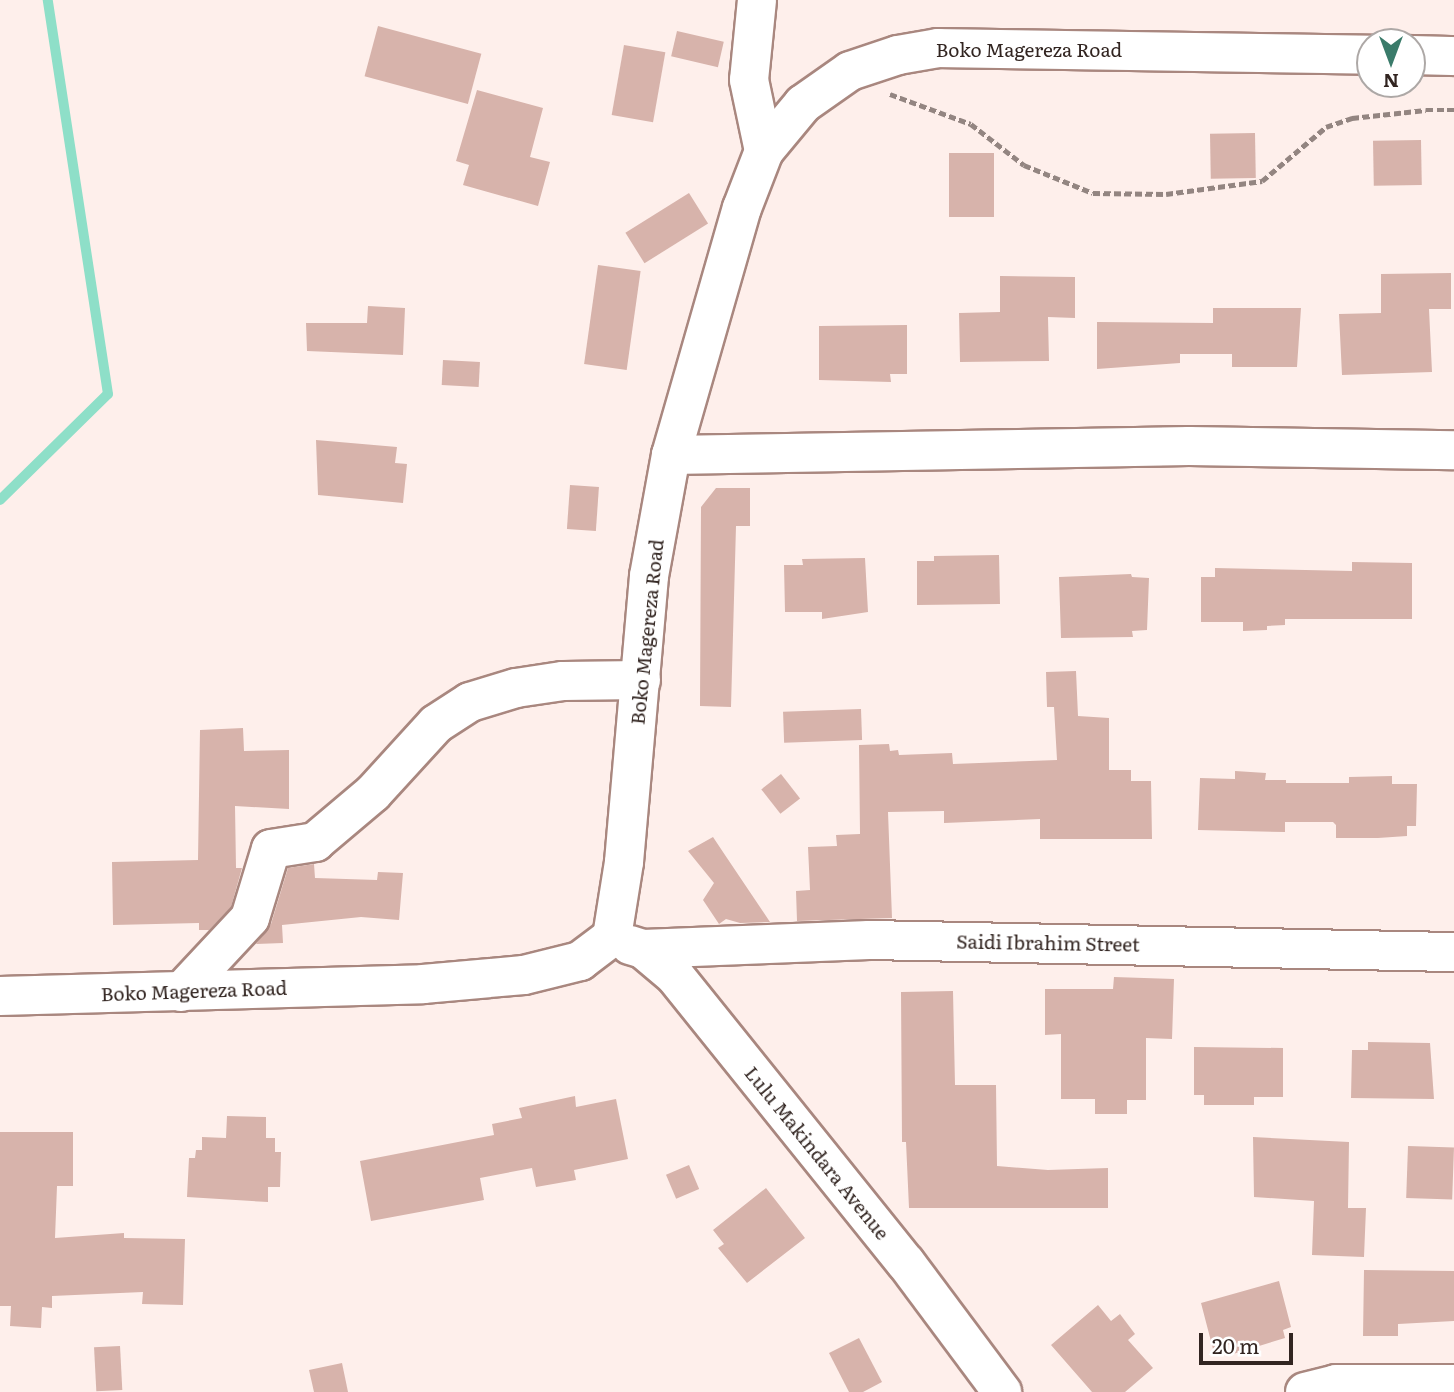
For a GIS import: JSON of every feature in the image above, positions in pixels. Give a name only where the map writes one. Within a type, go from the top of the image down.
[{"type":"street","points":[[757,0],[749,80],[764,151]]},
{"type":"street","name":"Boko Magereza Road","points":[[0,996],[424,984],[524,975],[579,961],[627,943],[624,862],[649,576],[671,455],[742,208],[764,151],[803,104],[850,71],[898,55],[937,48],[1356,55]]},
{"type":"street","points":[[1426,55],[1454,56]]},
{"type":"street","points":[[671,455],[1189,446],[1454,450]]},
{"type":"street","points":[[181,992],[250,918],[271,849],[315,842],[373,793],[436,724],[470,702],[516,688],[563,681],[641,680]]},
{"type":"street","name":"Saidi Ibrahim Street","points":[[627,943],[869,940],[1454,952]]},
{"type":"street","name":"Lulu Makindara Avenue","points":[[627,943],[675,976],[906,1263],[1002,1392]]},
{"type":"street","points":[[1305,1392],[1336,1384],[1454,1384]]},
{"type":"path","points":[[850,71],[902,100],[971,124],[1024,166],[1093,193],[1166,194],[1262,181],[1326,127],[1352,118],[1426,110],[1454,110]]},
{"type":"building","points":[[378,26],[481,54],[468,104],[365,76]]},
{"type":"building","points":[[677,31],[724,42],[718,67],[671,56]]},
{"type":"building","points":[[624,45],[665,52],[653,122],[612,115]]},
{"type":"building","points":[[477,90],[543,108],[530,157],[550,162],[538,206],[463,185],[469,165],[456,161]]},
{"type":"building","points":[[1255,133],[1256,178],[1211,179],[1210,134]]},
{"type":"building","points":[[1421,140],[1422,185],[1374,186],[1373,141]]},
{"type":"building","points":[[949,153],[994,153],[994,217],[949,217]]},
{"type":"building","points":[[689,193],[708,224],[644,263],[625,233]]},
{"type":"building","points":[[598,265],[641,271],[627,370],[584,364]]},
{"type":"building","points":[[1451,273],[1451,309],[1429,309],[1432,372],[1342,375],[1339,314],[1381,313],[1381,274]]},
{"type":"building","points":[[1000,276],[1075,277],[1075,318],[1048,317],[1049,361],[960,362],[959,313],[1000,312]]},
{"type":"building","points":[[368,306],[405,308],[403,355],[307,351],[306,323],[367,323]]},
{"type":"building","points":[[1213,308],[1301,308],[1297,367],[1232,367],[1232,354],[1180,354],[1180,363],[1097,369],[1097,322],[1213,323]]},
{"type":"building","points":[[907,325],[907,374],[890,374],[891,382],[819,380],[819,326]]},
{"type":"building","points":[[443,360],[480,362],[479,387],[442,385]]},
{"type":"building","points":[[316,440],[397,447],[395,463],[407,464],[403,503],[318,495]]},
{"type":"building","points":[[570,485],[599,487],[596,531],[567,529]]},
{"type":"building","points":[[716,488],[750,488],[750,526],[736,526],[731,707],[700,706],[701,507]]},
{"type":"building","points":[[999,555],[1000,604],[917,605],[917,561],[934,561],[934,556]]},
{"type":"building","points":[[865,558],[868,612],[822,619],[822,612],[785,612],[784,565],[803,565],[802,559]]},
{"type":"building","points":[[1352,562],[1412,563],[1412,619],[1285,619],[1285,625],[1267,626],[1267,630],[1243,631],[1243,622],[1201,622],[1201,577],[1215,577],[1215,568],[1352,571]]},
{"type":"building","points":[[1131,574],[1132,577],[1149,578],[1147,630],[1132,631],[1133,637],[1061,638],[1059,577]]},
{"type":"building","points":[[1076,671],[1078,716],[1109,718],[1109,770],[1131,770],[1131,781],[1151,781],[1152,839],[1040,839],[1040,819],[944,823],[944,811],[888,812],[892,918],[797,921],[796,891],[810,890],[808,847],[837,846],[836,835],[860,834],[859,745],[889,744],[890,751],[898,750],[899,755],[952,753],[953,764],[1057,760],[1054,707],[1047,707],[1046,672]]},
{"type":"building","points":[[861,709],[862,740],[784,743],[783,712]]},
{"type":"building","points":[[243,728],[244,751],[289,750],[289,809],[235,806],[236,868],[242,868],[231,907],[209,930],[199,930],[199,923],[113,925],[112,862],[198,860],[200,730]]},
{"type":"building","points":[[1235,771],[1266,773],[1265,780],[1286,780],[1286,783],[1349,783],[1349,777],[1392,776],[1392,784],[1417,784],[1416,826],[1407,826],[1407,836],[1378,838],[1336,838],[1336,825],[1333,822],[1285,822],[1285,832],[1198,830],[1200,778],[1235,779]]},
{"type":"building","points":[[781,774],[800,798],[780,814],[761,789]]},
{"type":"building","points":[[713,837],[770,922],[740,923],[726,919],[719,924],[703,900],[714,883],[688,851]]},
{"type":"building","points":[[314,864],[315,878],[377,880],[378,872],[403,873],[399,920],[361,917],[282,925],[283,943],[256,944],[271,924],[288,868]]},
{"type":"building","points":[[1114,977],[1174,979],[1172,1039],[1146,1038],[1146,1100],[1127,1100],[1127,1114],[1095,1114],[1095,1099],[1061,1099],[1061,1034],[1045,1035],[1045,989],[1113,989]]},
{"type":"building","points":[[953,991],[955,1085],[996,1085],[997,1166],[1048,1170],[1108,1168],[1108,1208],[909,1208],[906,1142],[902,1142],[901,992]]},
{"type":"building","points":[[1368,1042],[1430,1043],[1434,1099],[1351,1098],[1352,1050],[1368,1050]]},
{"type":"building","points":[[1194,1047],[1283,1048],[1283,1097],[1254,1097],[1254,1105],[1204,1105],[1204,1095],[1194,1095]]},
{"type":"building","points":[[575,1096],[576,1107],[616,1099],[628,1159],[574,1170],[576,1180],[536,1187],[532,1168],[480,1178],[484,1200],[371,1221],[360,1161],[494,1135],[492,1124],[522,1118],[519,1108]]},
{"type":"building","points":[[227,1116],[266,1117],[266,1138],[275,1138],[275,1152],[281,1152],[280,1187],[268,1187],[268,1202],[187,1197],[189,1158],[195,1158],[196,1150],[202,1150],[202,1137],[226,1138]]},
{"type":"building","points":[[0,1132],[73,1132],[73,1186],[57,1186],[55,1238],[124,1233],[124,1238],[185,1239],[183,1305],[142,1304],[143,1292],[52,1296],[52,1308],[42,1307],[41,1328],[10,1326],[11,1306],[0,1306]]},
{"type":"building","points":[[1253,1137],[1349,1142],[1348,1208],[1366,1208],[1364,1257],[1312,1255],[1314,1201],[1254,1197]]},
{"type":"building","points":[[1408,1146],[1454,1148],[1452,1200],[1406,1198]]},
{"type":"building","points":[[689,1165],[699,1189],[676,1199],[666,1175]]},
{"type":"building","points":[[766,1188],[805,1238],[747,1283],[718,1248],[724,1244],[713,1230]]},
{"type":"building","points":[[1364,1270],[1454,1271],[1454,1321],[1398,1324],[1398,1336],[1363,1336]]},
{"type":"building","points":[[1279,1281],[1291,1327],[1283,1330],[1285,1338],[1233,1354],[1230,1344],[1213,1349],[1201,1303]]},
{"type":"building","points":[[1098,1305],[1111,1321],[1120,1314],[1135,1334],[1128,1340],[1153,1368],[1125,1392],[1092,1392],[1051,1345]]},
{"type":"building","points":[[859,1338],[882,1382],[863,1392],[849,1392],[829,1353]]},
{"type":"building","points":[[120,1346],[122,1390],[96,1391],[94,1347]]},
{"type":"building","points":[[342,1363],[348,1392],[314,1392],[309,1370]]},
{"type":"waterway","points":[[0,500],[108,394],[48,0]]}]
